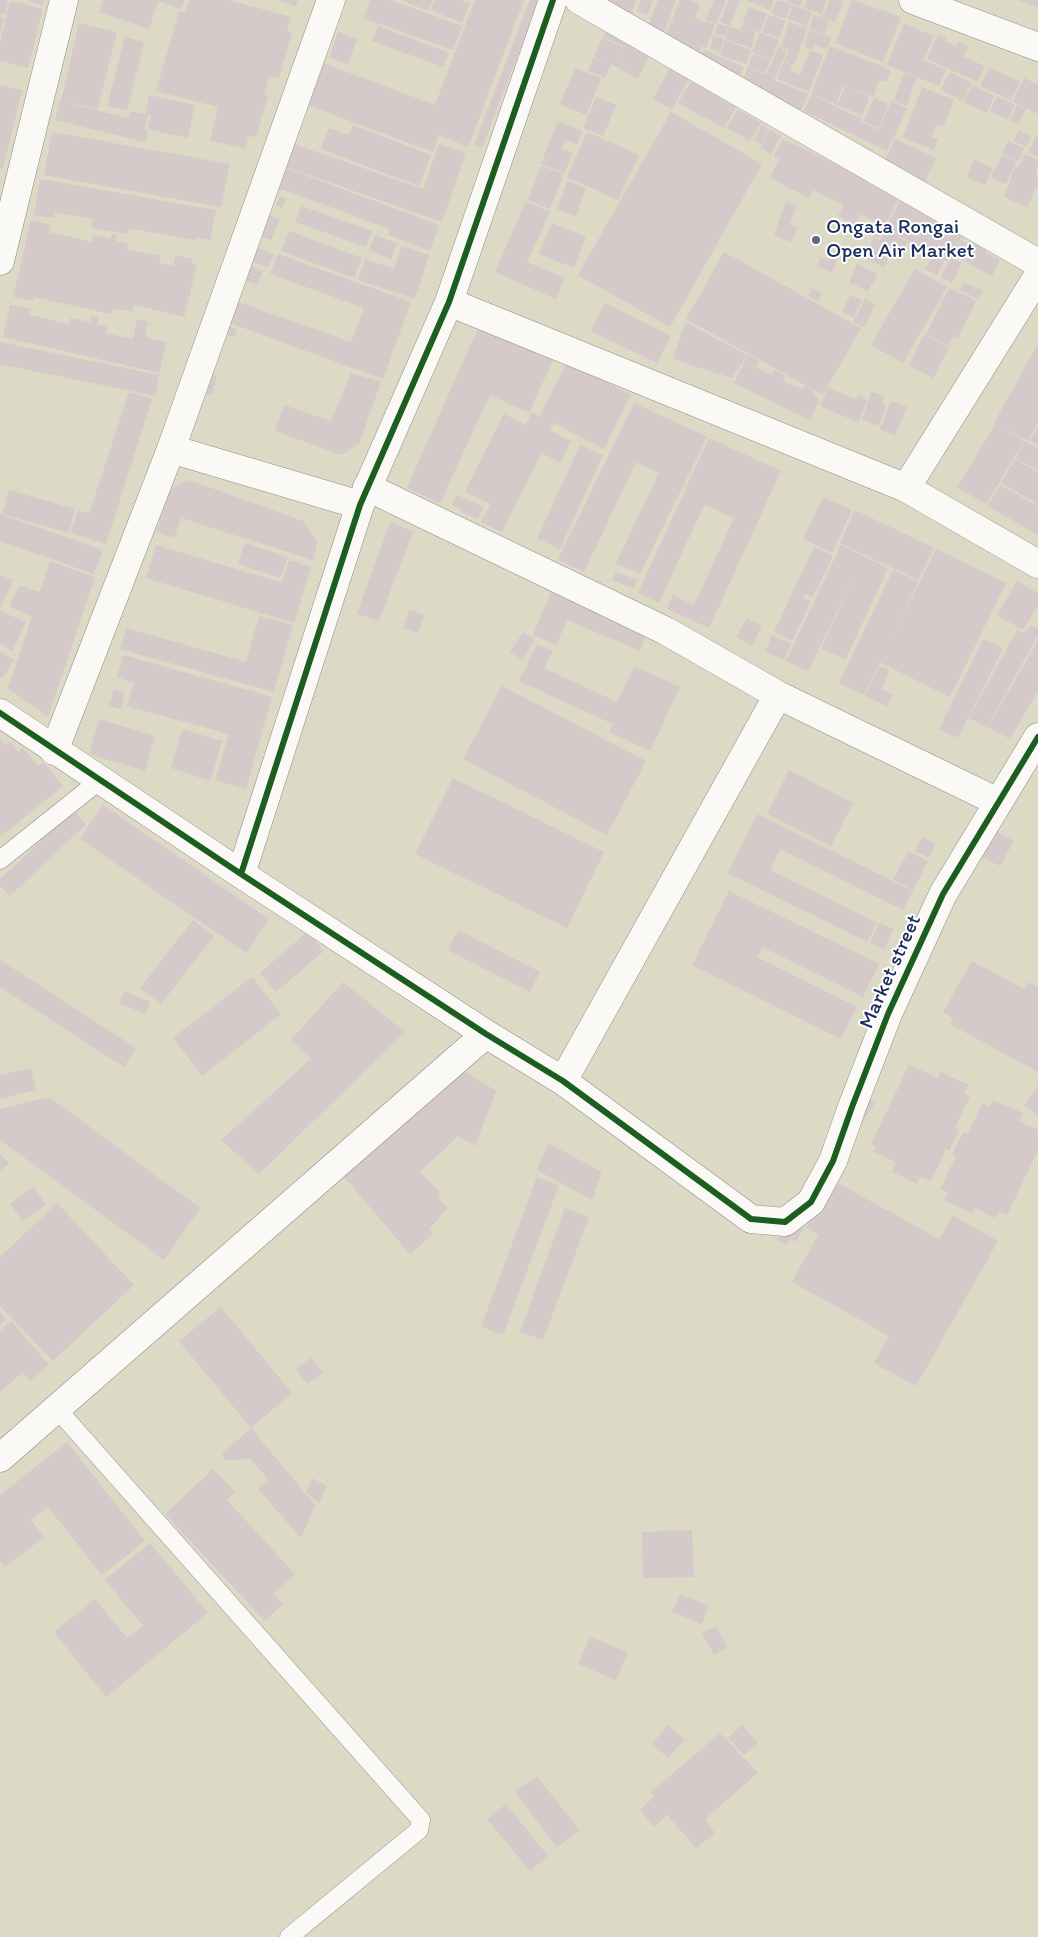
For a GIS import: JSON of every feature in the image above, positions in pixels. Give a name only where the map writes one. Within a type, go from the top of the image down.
[{"type":"street","points":[[0,261],[64,0]]},
{"type":"street","points":[[54,751],[171,449],[331,0]]},
{"type":"street","points":[[241,874],[363,496],[449,302],[553,0]]},
{"type":"street","points":[[578,0],[1038,263]]},
{"type":"street","points":[[913,0],[1038,47]]},
{"type":"street","points":[[906,488],[1038,276]]},
{"type":"street","points":[[449,302],[906,488],[1038,564]]},
{"type":"street","points":[[171,449],[363,496],[666,631],[778,695],[998,802]]},
{"type":"street","points":[[0,713],[99,782],[486,1034],[563,1081],[778,695]]},
{"type":"street","name":"Market street","points":[[563,1081],[752,1219],[785,1222],[811,1202],[833,1161],[888,1014],[943,894],[1038,736]]},
{"type":"street","points":[[0,1458],[486,1034]]},
{"type":"lane","points":[[0,860],[99,782]]},
{"type":"lane","points":[[57,1409],[421,1820],[419,1830],[289,1937]]},
{"type":"building","points":[[0,0],[8,0],[5,14],[0,13]]},
{"type":"building","points":[[27,0],[44,0],[43,5]]},
{"type":"building","points":[[103,0],[184,0],[181,9],[158,1],[149,29],[99,12]]},
{"type":"building","points":[[189,0],[228,0],[291,17],[287,32],[292,33],[279,78],[269,76],[264,95],[268,96],[256,137],[248,136],[245,149],[210,140],[218,107],[156,91],[179,11],[185,13]]},
{"type":"building","points":[[277,0],[298,0],[296,6]]},
{"type":"building","points":[[370,0],[390,0],[462,26],[453,50],[363,18]]},
{"type":"building","points":[[401,0],[433,0],[428,11]]},
{"type":"building","points":[[435,0],[462,0],[470,3],[462,23],[431,10]]},
{"type":"building","points":[[475,0],[524,0],[468,147],[439,135],[433,152],[307,105],[323,63],[435,105]]},
{"type":"building","points":[[530,0],[539,0],[482,148],[474,145]]},
{"type":"building","points":[[605,0],[636,0],[631,15]]},
{"type":"building","points":[[641,0],[653,0],[648,14],[637,11]]},
{"type":"building","points":[[658,0],[676,0],[664,32],[648,26]]},
{"type":"building","points":[[680,0],[689,0],[700,4],[695,18],[715,25],[706,48],[701,46],[697,58],[662,46]]},
{"type":"building","points":[[714,0],[726,0],[716,24],[706,20]]},
{"type":"building","points":[[729,0],[740,0],[730,26],[720,22]]},
{"type":"building","points":[[745,0],[774,0],[770,10]]},
{"type":"building","points":[[777,0],[792,4],[785,19],[771,13]]},
{"type":"building","points":[[786,0],[803,0],[800,7]]},
{"type":"building","points":[[807,0],[826,0],[822,14],[804,8]]},
{"type":"building","points":[[830,0],[844,1],[835,22],[822,17]]},
{"type":"building","points":[[852,0],[901,17],[883,62],[835,43]]},
{"type":"building","points":[[1017,0],[1038,0],[1038,7]]},
{"type":"building","points":[[10,1],[43,9],[28,68],[0,61],[0,42]]},
{"type":"building","points":[[793,5],[812,13],[806,26],[788,18]]},
{"type":"building","points":[[749,7],[767,14],[760,32],[742,25]]},
{"type":"building","points":[[769,15],[785,21],[779,38],[762,32]]},
{"type":"building","points":[[814,15],[830,21],[824,34],[809,28]]},
{"type":"building","points":[[0,17],[4,18],[1,31],[0,31]]},
{"type":"building","points":[[789,22],[807,28],[794,65],[784,61],[789,49],[781,47]]},
{"type":"building","points":[[79,23],[117,32],[98,109],[61,101]]},
{"type":"building","points":[[718,24],[728,26],[725,36],[715,34]]},
{"type":"building","points":[[904,24],[934,36],[923,60],[946,70],[939,86],[887,65]]},
{"type":"building","points":[[378,26],[449,53],[443,67],[372,41]]},
{"type":"building","points":[[741,26],[755,30],[752,48],[725,39],[729,27],[740,30]]},
{"type":"building","points":[[607,29],[652,50],[638,79],[611,64],[605,78],[588,71],[593,58],[607,63],[594,57],[602,38],[622,47],[615,63],[623,46],[603,37]]},
{"type":"building","points":[[810,30],[831,38],[827,49],[814,44],[812,50],[804,46]]},
{"type":"building","points":[[338,32],[357,39],[348,64],[329,57]]},
{"type":"building","points":[[760,33],[779,40],[771,59],[752,52]]},
{"type":"building","points":[[938,34],[947,38],[945,41],[956,46],[958,42],[968,46],[963,57],[985,66],[978,82],[927,59]]},
{"type":"building","points":[[713,36],[724,38],[720,52],[710,49]]},
{"type":"building","points":[[125,37],[144,42],[127,111],[107,106]]},
{"type":"building","points":[[725,40],[751,50],[746,64],[720,55]]},
{"type":"building","points":[[830,46],[891,70],[886,82],[879,80],[873,97],[843,86],[836,104],[811,94]]},
{"type":"building","points":[[778,47],[787,50],[780,67],[772,64]]},
{"type":"building","points":[[704,50],[744,67],[737,83],[697,65]]},
{"type":"building","points":[[810,50],[823,55],[809,91],[786,83],[791,71],[800,75]]},
{"type":"building","points":[[753,54],[770,60],[765,73],[748,67]]},
{"type":"building","points":[[784,62],[793,66],[786,82],[777,79]]},
{"type":"building","points":[[771,64],[780,68],[774,80],[808,94],[799,115],[739,90],[748,67],[766,75]]},
{"type":"building","points":[[989,67],[1020,82],[1011,100],[980,86]]},
{"type":"building","points":[[575,68],[601,78],[586,115],[560,104]]},
{"type":"building","points":[[670,68],[689,78],[672,109],[653,99]]},
{"type":"building","points":[[950,72],[971,83],[962,101],[940,89]]},
{"type":"building","points":[[904,73],[916,77],[907,106],[894,101]]},
{"type":"building","points":[[1024,78],[1038,85],[1038,114],[1013,102]]},
{"type":"building","points":[[691,81],[736,107],[724,128],[678,103]]},
{"type":"building","points":[[0,85],[22,90],[3,168],[0,168]]},
{"type":"building","points":[[972,85],[994,96],[987,113],[963,102]]},
{"type":"building","points":[[845,87],[869,97],[862,116],[837,105]]},
{"type":"building","points":[[922,87],[954,100],[943,127],[936,125],[932,137],[938,139],[934,150],[903,138]]},
{"type":"building","points":[[149,95],[195,105],[188,138],[148,129],[151,115],[148,114],[144,130],[148,131],[145,142],[55,120],[60,101],[128,118],[130,111],[145,114]]},
{"type":"building","points":[[812,95],[862,119],[861,121],[878,130],[892,101],[907,109],[887,151],[804,111]]},
{"type":"building","points":[[997,96],[1015,105],[1008,120],[990,111]]},
{"type":"building","points":[[596,97],[616,105],[603,136],[583,128]]},
{"type":"building","points":[[874,98],[889,104],[878,128],[864,121]]},
{"type":"building","points":[[1017,105],[1026,109],[1018,124],[1010,120]]},
{"type":"building","points":[[738,110],[761,123],[750,141],[727,128]]},
{"type":"building","points":[[671,112],[762,164],[670,327],[578,275]]},
{"type":"building","points":[[558,121],[582,131],[577,144],[565,140],[562,149],[572,152],[565,173],[541,164]]},
{"type":"building","points":[[353,125],[431,155],[419,186],[321,149],[329,128],[349,135]]},
{"type":"building","points":[[762,125],[769,129],[761,144],[754,140]]},
{"type":"building","points":[[770,130],[781,136],[771,154],[760,147]]},
{"type":"building","points":[[1018,130],[1031,136],[1026,147],[1014,141]]},
{"type":"building","points":[[52,132],[230,164],[221,207],[44,175]]},
{"type":"building","points":[[587,132],[639,155],[618,200],[567,177]]},
{"type":"building","points":[[1035,136],[1038,137],[1038,156],[1029,153]]},
{"type":"building","points":[[783,139],[900,195],[879,238],[870,234],[876,222],[860,214],[855,224],[838,216],[844,205],[813,190],[809,198],[770,178],[779,159],[774,156]]},
{"type":"building","points":[[895,139],[936,158],[923,185],[882,166]]},
{"type":"building","points":[[1008,141],[1024,148],[1018,161],[1002,154]]},
{"type":"building","points":[[291,143],[423,189],[439,144],[466,153],[442,222],[283,166]]},
{"type":"building","points":[[1025,154],[1038,160],[1036,175],[1038,183],[1027,207],[1004,197],[1015,167],[1018,168]]},
{"type":"building","points":[[1002,155],[1016,162],[1006,184],[991,177]]},
{"type":"building","points":[[974,160],[993,168],[985,185],[967,177]]},
{"type":"building","points":[[541,166],[564,174],[550,209],[528,200]]},
{"type":"building","points":[[283,167],[439,225],[430,251],[388,235],[390,229],[276,187]]},
{"type":"building","points":[[40,179],[216,210],[210,240],[195,237],[195,240],[128,228],[128,234],[91,228],[92,219],[55,212],[54,218],[34,215]]},
{"type":"building","points":[[567,181],[586,188],[576,216],[557,210]]},
{"type":"building","points":[[280,196],[286,199],[282,208],[276,205]]},
{"type":"building","points":[[901,200],[963,234],[947,262],[885,228]]},
{"type":"building","points":[[526,201],[550,212],[527,262],[565,278],[556,299],[495,272]]},
{"type":"building","points":[[786,202],[797,206],[790,224],[797,227],[791,242],[774,235]]},
{"type":"building","points":[[301,206],[372,231],[366,247],[295,222]]},
{"type":"building","points":[[268,215],[280,219],[271,240],[260,236]]},
{"type":"building","points":[[31,220],[51,225],[49,232],[92,242],[93,235],[110,239],[112,233],[117,235],[116,241],[128,244],[127,249],[161,256],[159,263],[173,266],[176,255],[193,259],[192,264],[197,266],[184,317],[134,305],[133,312],[113,308],[111,314],[34,297],[33,301],[13,297]]},
{"type":"building","points":[[552,223],[586,237],[574,268],[539,254]]},
{"type":"building","points":[[885,230],[908,242],[903,251],[887,244],[882,255],[888,259],[884,267],[864,257],[874,237],[880,240]]},
{"type":"building","points":[[289,231],[362,258],[354,278],[281,251]]},
{"type":"building","points":[[375,235],[397,243],[391,259],[369,250]]},
{"type":"building","points":[[979,238],[989,243],[985,252],[1000,260],[992,276],[966,262]]},
{"type":"building","points":[[961,240],[972,246],[964,261],[952,255]]},
{"type":"building","points":[[402,246],[429,255],[415,299],[358,280],[365,259],[394,269]]},
{"type":"building","points":[[256,247],[274,254],[268,268],[251,260]]},
{"type":"building","points":[[724,252],[861,328],[823,395],[686,319]]},
{"type":"building","points":[[278,254],[411,302],[383,379],[227,322],[235,301],[351,342],[364,308],[270,274]]},
{"type":"building","points":[[831,254],[838,257],[832,272],[817,266],[821,257],[828,260]]},
{"type":"building","points":[[933,256],[944,261],[937,275],[925,269]]},
{"type":"building","points":[[951,258],[962,263],[952,283],[941,277]]},
{"type":"building","points":[[857,264],[877,274],[873,283],[853,273]]},
{"type":"building","points":[[251,266],[263,271],[257,285],[243,279]]},
{"type":"building","points":[[915,269],[947,287],[903,363],[871,345]]},
{"type":"building","points":[[853,274],[872,283],[868,291],[849,283]]},
{"type":"building","points":[[963,282],[983,290],[978,299],[960,290]]},
{"type":"building","points":[[812,288],[822,293],[818,301],[808,296]]},
{"type":"building","points":[[949,288],[976,301],[958,338],[954,336],[948,346],[926,335]]},
{"type":"building","points":[[850,295],[862,300],[854,317],[842,312]]},
{"type":"building","points":[[865,299],[875,305],[864,327],[853,322]]},
{"type":"building","points":[[605,303],[671,336],[657,363],[591,331]]},
{"type":"building","points":[[10,305],[31,309],[30,315],[69,324],[70,318],[90,322],[92,316],[99,318],[97,324],[107,326],[106,333],[133,339],[137,319],[148,322],[145,337],[166,342],[159,373],[3,337]]},
{"type":"building","points":[[685,322],[747,355],[732,378],[673,359]]},
{"type":"building","points":[[223,325],[237,329],[234,337],[221,334]]},
{"type":"building","points":[[479,326],[553,360],[529,413],[490,395],[440,503],[407,488]]},
{"type":"building","points":[[924,335],[949,348],[933,378],[909,365]]},
{"type":"building","points":[[0,342],[159,375],[155,396],[0,364]]},
{"type":"building","points":[[1038,344],[1038,422],[1028,441],[994,423]]},
{"type":"building","points":[[748,355],[759,361],[756,368],[772,375],[774,370],[785,375],[783,381],[803,390],[805,386],[814,391],[812,394],[820,399],[810,420],[734,383]]},
{"type":"building","points":[[567,362],[631,395],[604,449],[554,423],[550,430],[571,441],[560,463],[542,453],[502,532],[481,522],[490,504],[465,492],[504,414],[526,425],[532,412],[539,417]]},
{"type":"building","points":[[204,373],[217,376],[212,395],[199,392]]},
{"type":"building","points":[[351,373],[381,382],[359,444],[341,455],[275,431],[284,405],[331,421]]},
{"type":"building","points":[[828,388],[856,399],[858,395],[867,400],[858,422],[820,406]]},
{"type":"building","points":[[129,392],[152,399],[106,544],[71,533],[78,510],[89,514]]},
{"type":"building","points":[[871,392],[884,396],[882,404],[886,405],[879,426],[862,420]]},
{"type":"building","points":[[891,401],[907,407],[895,436],[880,429]]},
{"type":"building","points":[[634,403],[707,437],[640,574],[616,563],[659,473],[636,462],[584,572],[558,560]]},
{"type":"building","points":[[995,424],[1024,441],[986,504],[957,487]]},
{"type":"building","points":[[1038,427],[1038,445],[1030,440]]},
{"type":"building","points":[[709,438],[781,471],[709,628],[667,609],[673,595],[694,605],[734,518],[704,505],[659,603],[638,593]]},
{"type":"building","points":[[1025,441],[1038,448],[1038,470],[1016,458]]},
{"type":"building","points":[[580,445],[603,455],[560,549],[537,539]]},
{"type":"building","points":[[1015,459],[1038,472],[1038,504],[1001,483]]},
{"type":"building","points":[[189,480],[303,521],[317,542],[313,560],[181,518],[174,538],[156,532],[171,489]]},
{"type":"building","points":[[1000,485],[1038,506],[1038,535],[988,506]]},
{"type":"building","points":[[9,490],[75,509],[68,533],[2,514]]},
{"type":"building","points":[[457,495],[484,507],[478,519],[461,512],[462,509],[452,505]]},
{"type":"building","points":[[823,497],[852,510],[832,553],[803,539]]},
{"type":"building","points":[[855,510],[934,548],[918,580],[840,543]]},
{"type":"building","points":[[0,514],[103,550],[94,574],[0,541]]},
{"type":"building","points":[[390,522],[413,531],[379,621],[357,614]]},
{"type":"building","points":[[245,543],[288,557],[280,578],[238,564]]},
{"type":"building","points":[[156,545],[282,583],[289,560],[311,567],[294,623],[146,578]]},
{"type":"building","points":[[841,545],[888,568],[846,659],[821,649],[856,572],[808,671],[786,661]]},
{"type":"building","points":[[814,547],[833,556],[813,597],[805,594],[803,598],[811,601],[792,641],[774,632]]},
{"type":"building","points":[[936,549],[1006,583],[950,697],[880,662],[864,695],[839,683],[893,570],[918,582],[891,640]]},
{"type":"building","points":[[50,561],[95,577],[48,717],[8,688],[32,617],[10,606],[19,586],[40,592]]},
{"type":"building","points":[[616,572],[637,580],[634,589],[612,580]]},
{"type":"building","points":[[0,575],[13,580],[0,610]]},
{"type":"building","points":[[1017,581],[1038,593],[1038,605],[1023,630],[997,615]]},
{"type":"building","points":[[553,587],[649,628],[640,651],[567,620],[556,645],[533,635]]},
{"type":"building","points":[[409,610],[424,615],[418,633],[403,628]]},
{"type":"building","points":[[0,611],[26,622],[12,651],[0,643]]},
{"type":"building","points":[[259,616],[293,625],[274,692],[120,649],[126,628],[246,662]]},
{"type":"building","points":[[747,618],[762,626],[752,646],[736,637]]},
{"type":"building","points":[[1030,625],[1038,629],[1038,635],[987,727],[969,718],[1017,630],[1025,634]]},
{"type":"building","points":[[523,632],[534,640],[522,660],[510,652]]},
{"type":"building","points":[[772,635],[791,644],[784,660],[765,652]]},
{"type":"building","points":[[983,639],[1003,648],[958,738],[939,729]]},
{"type":"building","points":[[1038,641],[1038,691],[1010,739],[988,727]]},
{"type":"building","points":[[537,644],[553,651],[544,668],[617,702],[634,666],[680,687],[650,751],[609,732],[613,724],[519,681]]},
{"type":"building","points":[[0,651],[14,660],[2,678],[0,677]]},
{"type":"building","points":[[123,655],[272,697],[246,789],[215,780],[229,734],[127,706],[134,683],[117,677]]},
{"type":"building","points":[[880,666],[890,671],[881,689],[893,695],[887,706],[865,696]]},
{"type":"building","points":[[502,686],[646,761],[607,835],[463,759]]},
{"type":"building","points":[[114,689],[125,692],[121,709],[109,706]]},
{"type":"building","points":[[99,719],[155,736],[145,771],[89,754]]},
{"type":"building","points":[[182,729],[222,741],[210,781],[171,768]]},
{"type":"building","points":[[0,739],[6,746],[10,742],[18,752],[23,748],[38,766],[43,762],[63,786],[0,837]]},
{"type":"building","points":[[789,770],[853,803],[831,846],[767,814]]},
{"type":"building","points":[[453,778],[604,852],[567,928],[415,854]]},
{"type":"building","points":[[103,805],[269,919],[246,953],[80,839]]},
{"type":"building","points":[[74,810],[86,824],[10,896],[0,886],[0,879]]},
{"type":"building","points":[[757,814],[913,891],[903,910],[780,849],[770,870],[877,923],[867,942],[728,873]]},
{"type":"building","points":[[992,829],[1014,841],[1000,866],[978,855]]},
{"type":"building","points":[[922,837],[936,844],[929,858],[915,851]]},
{"type":"building","points":[[909,851],[928,861],[913,890],[893,879]]},
{"type":"building","points":[[729,891],[879,964],[863,997],[762,947],[757,957],[857,1007],[841,1039],[692,965]]},
{"type":"building","points":[[193,920],[214,936],[161,1004],[140,988]]},
{"type":"building","points":[[879,923],[893,929],[884,949],[870,943]]},
{"type":"building","points":[[458,930],[540,972],[530,992],[448,950]]},
{"type":"building","points":[[307,932],[324,951],[276,992],[260,973]]},
{"type":"building","points":[[0,960],[136,1048],[124,1067],[0,987]]},
{"type":"building","points":[[972,961],[1024,989],[1028,982],[1038,987],[1038,1072],[950,1024],[953,1018],[943,1012]]},
{"type":"building","points":[[252,977],[281,1014],[202,1076],[173,1038]]},
{"type":"building","points":[[343,982],[405,1032],[259,1174],[221,1140],[311,1059],[291,1040]]},
{"type":"building","points":[[124,991],[150,1002],[146,1014],[119,1003]]},
{"type":"building","points":[[909,1065],[938,1078],[941,1072],[968,1085],[964,1093],[970,1096],[955,1128],[959,1130],[949,1151],[946,1149],[931,1181],[920,1177],[917,1184],[892,1172],[896,1162],[874,1152],[877,1147],[871,1144]]},
{"type":"building","points":[[31,1068],[36,1090],[0,1099],[0,1075]]},
{"type":"building","points":[[466,1072],[496,1091],[475,1146],[458,1136],[420,1172],[441,1193],[438,1198],[448,1208],[429,1229],[433,1234],[410,1254],[340,1172],[447,1079]]},
{"type":"building","points":[[1038,1085],[1038,1115],[1024,1106]]},
{"type":"building","points":[[865,1096],[875,1103],[858,1129]]},
{"type":"building","points":[[49,1097],[200,1208],[164,1260],[0,1140],[0,1109]]},
{"type":"building","points":[[993,1100],[1023,1113],[1019,1121],[1038,1130],[1036,1136],[1038,1137],[1038,1150],[1007,1215],[999,1211],[995,1218],[975,1208],[972,1213],[944,1200],[948,1192],[940,1189],[956,1156],[952,1154],[963,1132],[968,1134],[982,1103],[990,1107]]},
{"type":"building","points":[[548,1143],[602,1172],[592,1200],[537,1170]]},
{"type":"building","points":[[0,1154],[9,1163],[0,1171]]},
{"type":"building","points":[[537,1177],[559,1185],[503,1335],[481,1327]]},
{"type":"building","points":[[832,1180],[939,1239],[953,1216],[998,1241],[916,1386],[874,1363],[889,1336],[792,1282],[818,1235],[806,1228]]},
{"type":"building","points":[[34,1187],[46,1205],[23,1221],[10,1204]]},
{"type":"building","points":[[57,1203],[134,1285],[53,1361],[0,1306],[0,1257]]},
{"type":"building","points":[[565,1208],[589,1217],[543,1340],[520,1332]]},
{"type":"building","points":[[787,1221],[803,1229],[796,1242],[790,1239],[787,1245],[777,1240]]},
{"type":"building","points":[[221,1307],[292,1393],[251,1428],[179,1341]]},
{"type":"building","points":[[0,1312],[6,1320],[0,1325]]},
{"type":"building","points":[[11,1321],[49,1365],[30,1381],[23,1372],[0,1392],[0,1331]]},
{"type":"building","points":[[311,1358],[323,1373],[308,1384],[295,1369]]},
{"type":"building","points":[[251,1428],[315,1505],[301,1538],[258,1489],[268,1479],[251,1459],[225,1460],[222,1454]]},
{"type":"building","points":[[67,1442],[145,1541],[102,1575],[48,1507],[31,1520],[44,1537],[5,1567],[0,1561],[0,1495]]},
{"type":"building","points":[[213,1469],[235,1492],[227,1500],[295,1574],[274,1594],[283,1604],[265,1621],[165,1514]]},
{"type":"building","points":[[312,1478],[327,1486],[319,1503],[306,1492]]},
{"type":"building","points":[[692,1530],[694,1577],[643,1578],[642,1532]]},
{"type":"building","points":[[150,1543],[208,1613],[106,1697],[54,1632],[95,1599],[127,1638],[143,1626],[105,1580]]},
{"type":"building","points":[[680,1594],[709,1606],[702,1624],[672,1612]]},
{"type":"building","points":[[716,1626],[727,1647],[714,1655],[702,1633]]},
{"type":"building","points":[[590,1637],[628,1652],[616,1680],[578,1664]]},
{"type":"building","points":[[668,1725],[685,1739],[668,1758],[652,1744]]},
{"type":"building","points":[[742,1725],[758,1743],[744,1755],[728,1738]]},
{"type":"building","points":[[720,1733],[758,1773],[705,1819],[715,1833],[696,1848],[667,1815],[654,1827],[640,1810],[655,1796],[650,1793]]},
{"type":"building","points":[[537,1776],[579,1830],[557,1848],[515,1792]]},
{"type":"building","points":[[506,1804],[548,1856],[530,1871],[487,1819]]},
{"type":"cycle path","points":[[241,874],[360,505],[449,302],[553,0]]},
{"type":"cycle path","points":[[0,713],[241,874],[486,1034],[563,1081],[751,1219],[785,1222],[811,1202],[833,1161],[888,1014],[943,894],[1038,737]]},
{"type":"place","name":"Ongata Rongai Open Air Market","points":[[816,240]]}]
